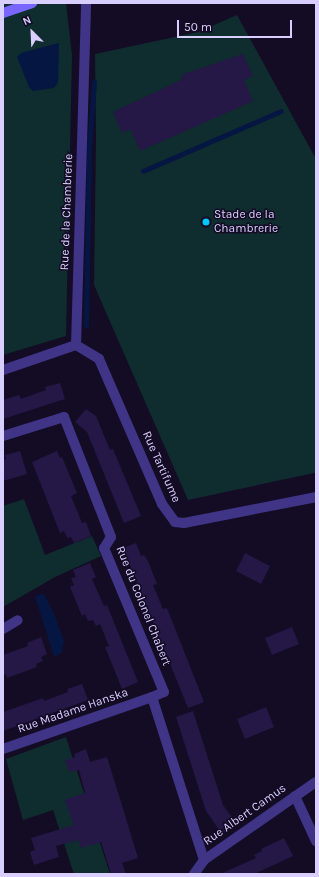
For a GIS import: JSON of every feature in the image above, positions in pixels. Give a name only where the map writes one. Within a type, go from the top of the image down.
[{"type":"main road","points":[[3,13],[13,3]]},
{"type":"main road","points":[[3,13],[32,3]]},
{"type":"street","name":"Rue de la Chambrerie","points":[[76,345],[86,3]]},
{"type":"street","points":[[3,370],[76,345]]},
{"type":"street","name":"Rue Tartifume","points":[[76,345],[99,359],[162,504],[175,522],[184,523],[316,497]]},
{"type":"street","name":"Rue du Colonel Chabert","points":[[3,436],[64,417],[111,537],[104,548],[164,692],[152,697]]},
{"type":"street","points":[[3,629],[18,620]]},
{"type":"street","points":[[152,697],[204,860]]},
{"type":"street","name":"Rue Madame Hanska","points":[[3,749],[152,697]]},
{"type":"street","name":"Rue Albert Camus","points":[[194,874],[204,860],[316,782]]},
{"type":"street","points":[[295,796],[316,842]]},
{"type":"green space","points":[[3,3],[66,3],[72,55],[66,336],[3,355]]},
{"type":"green space","name":"Stade de la Chambrerie","points":[[237,15],[316,159],[316,474],[314,473],[188,500],[94,285],[96,137],[95,54],[198,32]]},
{"type":"green space","points":[[24,499],[45,555],[92,536],[101,556],[55,577],[3,607],[3,506]]},
{"type":"green space","points":[[66,737],[110,874],[74,874],[53,810],[23,820],[6,759]]},
{"type":"water","points":[[59,43],[58,83],[54,88],[33,91],[29,87],[17,57],[21,53]]},
{"type":"water","points":[[42,593],[55,616],[64,641],[62,652],[57,656],[54,656],[35,597]]},
{"type":"building","points":[[243,54],[253,76],[244,80],[253,101],[140,151],[130,129],[122,133],[113,112],[183,79],[181,75]]},
{"type":"building","points":[[60,383],[65,399],[3,419],[3,400],[19,395],[21,399],[46,390],[45,387]]},
{"type":"building","points":[[86,409],[96,416],[110,450],[113,449],[141,516],[124,523],[87,432],[75,422]]},
{"type":"building","points":[[20,451],[27,474],[3,481],[3,460],[6,459],[5,455]]},
{"type":"building","points":[[57,451],[60,458],[62,457],[77,493],[71,496],[82,523],[86,522],[91,536],[74,543],[71,537],[67,538],[64,531],[60,533],[32,462]]},
{"type":"building","points":[[136,543],[141,556],[144,555],[148,561],[157,584],[153,585],[163,609],[167,608],[204,702],[188,708],[123,548]]},
{"type":"building","points":[[245,553],[270,566],[261,584],[236,571]]},
{"type":"building","points":[[90,563],[96,577],[92,579],[104,606],[107,605],[138,682],[122,689],[105,647],[109,646],[100,624],[96,626],[93,620],[88,621],[85,614],[82,616],[70,587],[74,585],[71,578],[76,577],[73,570]]},
{"type":"building","points":[[292,627],[299,644],[272,655],[265,638]]},
{"type":"building","points":[[41,637],[47,654],[41,657],[43,661],[36,664],[37,667],[7,678],[6,674],[3,676],[3,655],[28,646],[27,643]]},
{"type":"building","points":[[82,684],[88,700],[3,731],[3,712],[43,698],[44,701],[68,692],[67,689]]},
{"type":"building","points":[[266,707],[274,727],[245,739],[237,719]]},
{"type":"building","points":[[193,711],[223,805],[236,823],[222,834],[206,811],[176,717]]},
{"type":"building","points":[[86,749],[90,762],[107,757],[138,858],[122,863],[126,874],[111,874],[101,842],[81,848],[78,840],[56,846],[59,857],[34,865],[30,852],[35,850],[31,838],[74,825],[65,800],[85,793],[79,770],[69,772],[65,760],[75,757],[74,754]]},
{"type":"building","points":[[284,838],[293,856],[254,874],[220,874],[256,858],[254,855],[262,851],[261,849]]},
{"type":"waterway","points":[[86,326],[89,149],[94,82]]},
{"type":"waterway","points":[[143,171],[281,111]]},
{"type":"place","name":"Stade de la Chambrerie","points":[[206,222]]}]
